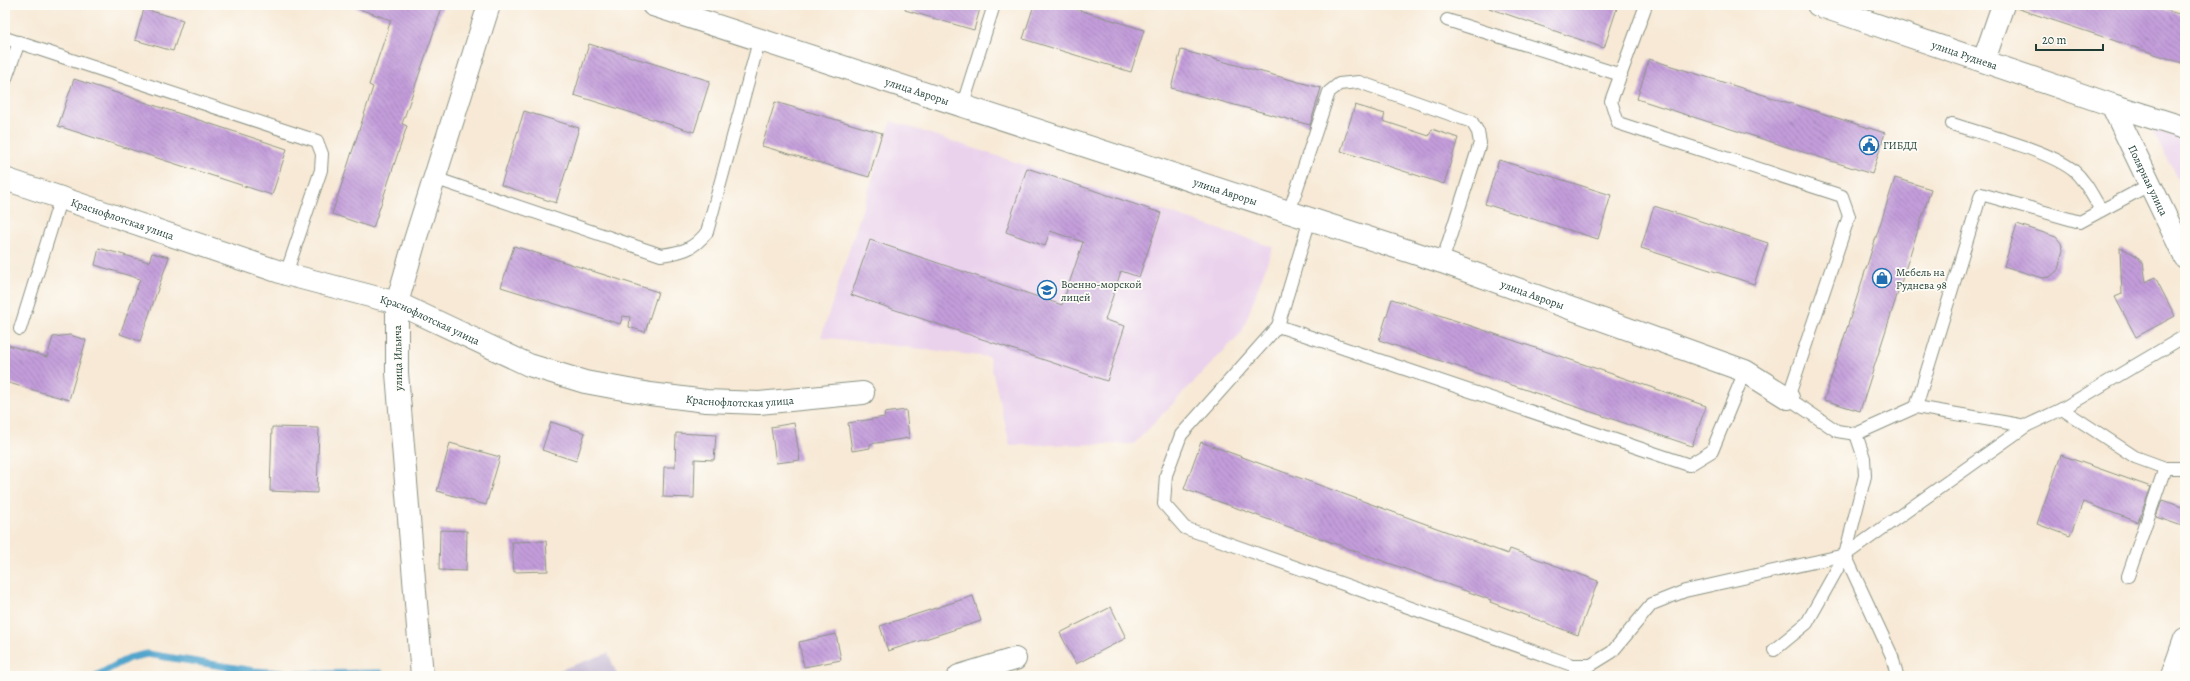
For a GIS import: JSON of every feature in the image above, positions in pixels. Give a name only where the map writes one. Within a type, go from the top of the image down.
[{"type":"street","name":"улица Ильича","points":[[422,676],[397,373],[397,304],[434,178],[489,5]]},
{"type":"street","name":"улица Руднева","points":[[1818,5],[1984,60],[2112,105],[2185,128]]},
{"type":"street","points":[[1984,60],[2003,5]]},
{"type":"street","name":"улица Авроры","points":[[663,6],[759,41],[1442,262],[1745,371],[1788,398]]},
{"type":"street","name":"Полярная улица","points":[[2112,105],[2149,185],[2185,257]]},
{"type":"street","name":"Краснофлотская улица","points":[[5,179],[286,274],[397,304],[529,365],[585,382],[650,394],[706,401],[759,403],[863,393]]},
{"type":"street","points":[[2172,676],[2185,640]]},
{"type":"street","points":[[959,676],[1015,660]]},
{"type":"lane","points":[[962,107],[994,5]]},
{"type":"lane","points":[[1646,5],[1611,101],[1618,123],[1842,196],[1849,216],[1788,398],[1837,431],[1856,434],[1916,407],[2026,426]]},
{"type":"lane","points":[[1447,20],[1621,75]]},
{"type":"lane","points":[[5,38],[317,141],[322,154],[321,170],[286,274]]},
{"type":"lane","points":[[434,178],[661,255],[681,252],[698,244],[707,232],[759,41]]},
{"type":"lane","points":[[5,81],[18,42]]},
{"type":"lane","points":[[1289,212],[1330,92],[1339,84],[1359,82],[1472,122],[1478,132],[1480,144],[1442,262]]},
{"type":"lane","points":[[1952,124],[2055,158],[2073,171],[2086,185],[2101,210]]},
{"type":"lane","points":[[1916,407],[1981,194],[2080,222],[2149,185]]},
{"type":"lane","points":[[20,329],[61,197]]},
{"type":"lane","points":[[1310,219],[1278,326],[1181,435],[1166,475],[1164,504],[1185,528],[1571,671],[1591,665],[1612,652],[1652,604],[1685,591],[1845,555],[2026,426],[2062,409],[2185,336]]},
{"type":"lane","points":[[1278,326],[1689,465],[1712,451],[1745,371]]},
{"type":"lane","points":[[2062,409],[2135,457],[2165,468],[2185,468]]},
{"type":"lane","points":[[1774,650],[1807,623],[1845,555],[1865,476],[1864,458],[1856,434]]},
{"type":"lane","points":[[2128,576],[2165,468]]},
{"type":"lane","points":[[1845,555],[1892,656],[1897,676]]},
{"type":"shaded area","name":"Военно-морской лицей","points":[[891,121],[1273,247],[1242,332],[1134,444],[1010,445],[989,357],[821,337]]},
{"type":"shaded area","points":[[2151,128],[2185,139],[2185,194]]},
{"type":"shaded area","points":[[608,653],[618,676],[542,676]]},
{"type":"building","points":[[357,5],[443,5],[402,124],[407,126],[373,228],[332,214],[373,87],[369,85],[391,20],[356,8]]},
{"type":"building","points":[[906,5],[981,5],[974,30],[905,10]]},
{"type":"building","points":[[1034,5],[1063,5],[1144,30],[1131,72],[1023,39]]},
{"type":"building","points":[[1489,5],[1618,5],[1604,48],[1489,8]]},
{"type":"building","points":[[2016,5],[2150,5],[2185,16],[2185,64],[2016,8]]},
{"type":"building","points":[[144,9],[183,20],[173,51],[135,40]]},
{"type":"building","points":[[589,44],[710,81],[694,132],[574,95]]},
{"type":"building","points":[[1181,50],[1321,88],[1310,125],[1171,88]]},
{"type":"building","points":[[1649,59],[1885,133],[1872,174],[1637,99]]},
{"type":"building","points":[[74,79],[287,149],[272,195],[58,126]]},
{"type":"building","points":[[775,102],[882,133],[869,177],[762,146]]},
{"type":"building","points":[[1355,105],[1385,114],[1383,121],[1429,136],[1432,129],[1458,138],[1444,184],[1341,151]]},
{"type":"building","points":[[524,111],[579,128],[556,203],[501,185]]},
{"type":"building","points":[[1499,160],[1611,195],[1598,239],[1485,204]]},
{"type":"building","points":[[1027,168],[1161,213],[1139,277],[1121,271],[1105,320],[1125,326],[1107,381],[851,295],[870,240],[1062,305],[1083,242],[1050,231],[1045,246],[1006,232]]},
{"type":"building","points":[[1895,178],[1931,189],[1860,411],[1824,400]]},
{"type":"building","points":[[1654,206],[1768,243],[1754,284],[1641,248]]},
{"type":"building","points":[[2017,224],[2056,237],[2061,243],[2063,250],[2058,270],[2050,277],[2042,278],[2004,266]]},
{"type":"building","points":[[514,246],[658,292],[645,332],[629,327],[630,317],[623,316],[620,324],[501,287]]},
{"type":"building","points":[[2120,247],[2137,256],[2143,263],[2146,282],[2155,277],[2175,316],[2136,337],[2115,297],[2122,294]]},
{"type":"building","points":[[99,248],[149,262],[152,253],[169,257],[140,341],[120,334],[140,279],[95,265]]},
{"type":"building","points":[[1392,299],[1706,406],[1692,446],[1379,340]]},
{"type":"building","points":[[70,335],[86,340],[69,400],[5,382],[5,344],[47,357],[53,337]]},
{"type":"building","points":[[906,410],[909,438],[870,444],[870,448],[852,451],[848,423],[885,417],[884,413]]},
{"type":"building","points":[[551,422],[585,433],[576,461],[542,450]]},
{"type":"building","points":[[794,423],[800,460],[776,463],[771,427]]},
{"type":"building","points":[[272,427],[319,428],[317,493],[270,491]]},
{"type":"building","points":[[676,433],[716,435],[714,460],[695,459],[694,498],[663,497],[664,467],[675,467]]},
{"type":"building","points":[[1201,442],[1508,554],[1510,549],[1598,581],[1578,635],[1490,602],[1491,600],[1184,489]]},
{"type":"building","points":[[450,443],[500,457],[486,505],[437,491]]},
{"type":"building","points":[[2061,455],[2151,487],[2138,522],[2083,502],[2070,536],[2037,524]]},
{"type":"building","points":[[2162,500],[2185,508],[2185,527],[2156,517]]},
{"type":"building","points":[[440,530],[467,531],[466,571],[439,570]]},
{"type":"building","points":[[546,541],[548,571],[514,572],[512,542]]},
{"type":"building","points":[[973,596],[981,621],[888,651],[880,626]]},
{"type":"building","points":[[1111,607],[1126,638],[1076,664],[1060,633]]},
{"type":"building","points":[[836,634],[841,660],[804,667],[799,642]]},
{"type":"waterway","points":[[96,676],[129,658],[147,654],[254,671],[297,674],[380,673]]},
{"type":"place","name":"ГИБДД","points":[[1869,145]]},
{"type":"place","name":"Мебель на Руднева 98","points":[[1882,278]]},
{"type":"place","name":"Военно-морской лицей","points":[[1047,290]]}]
